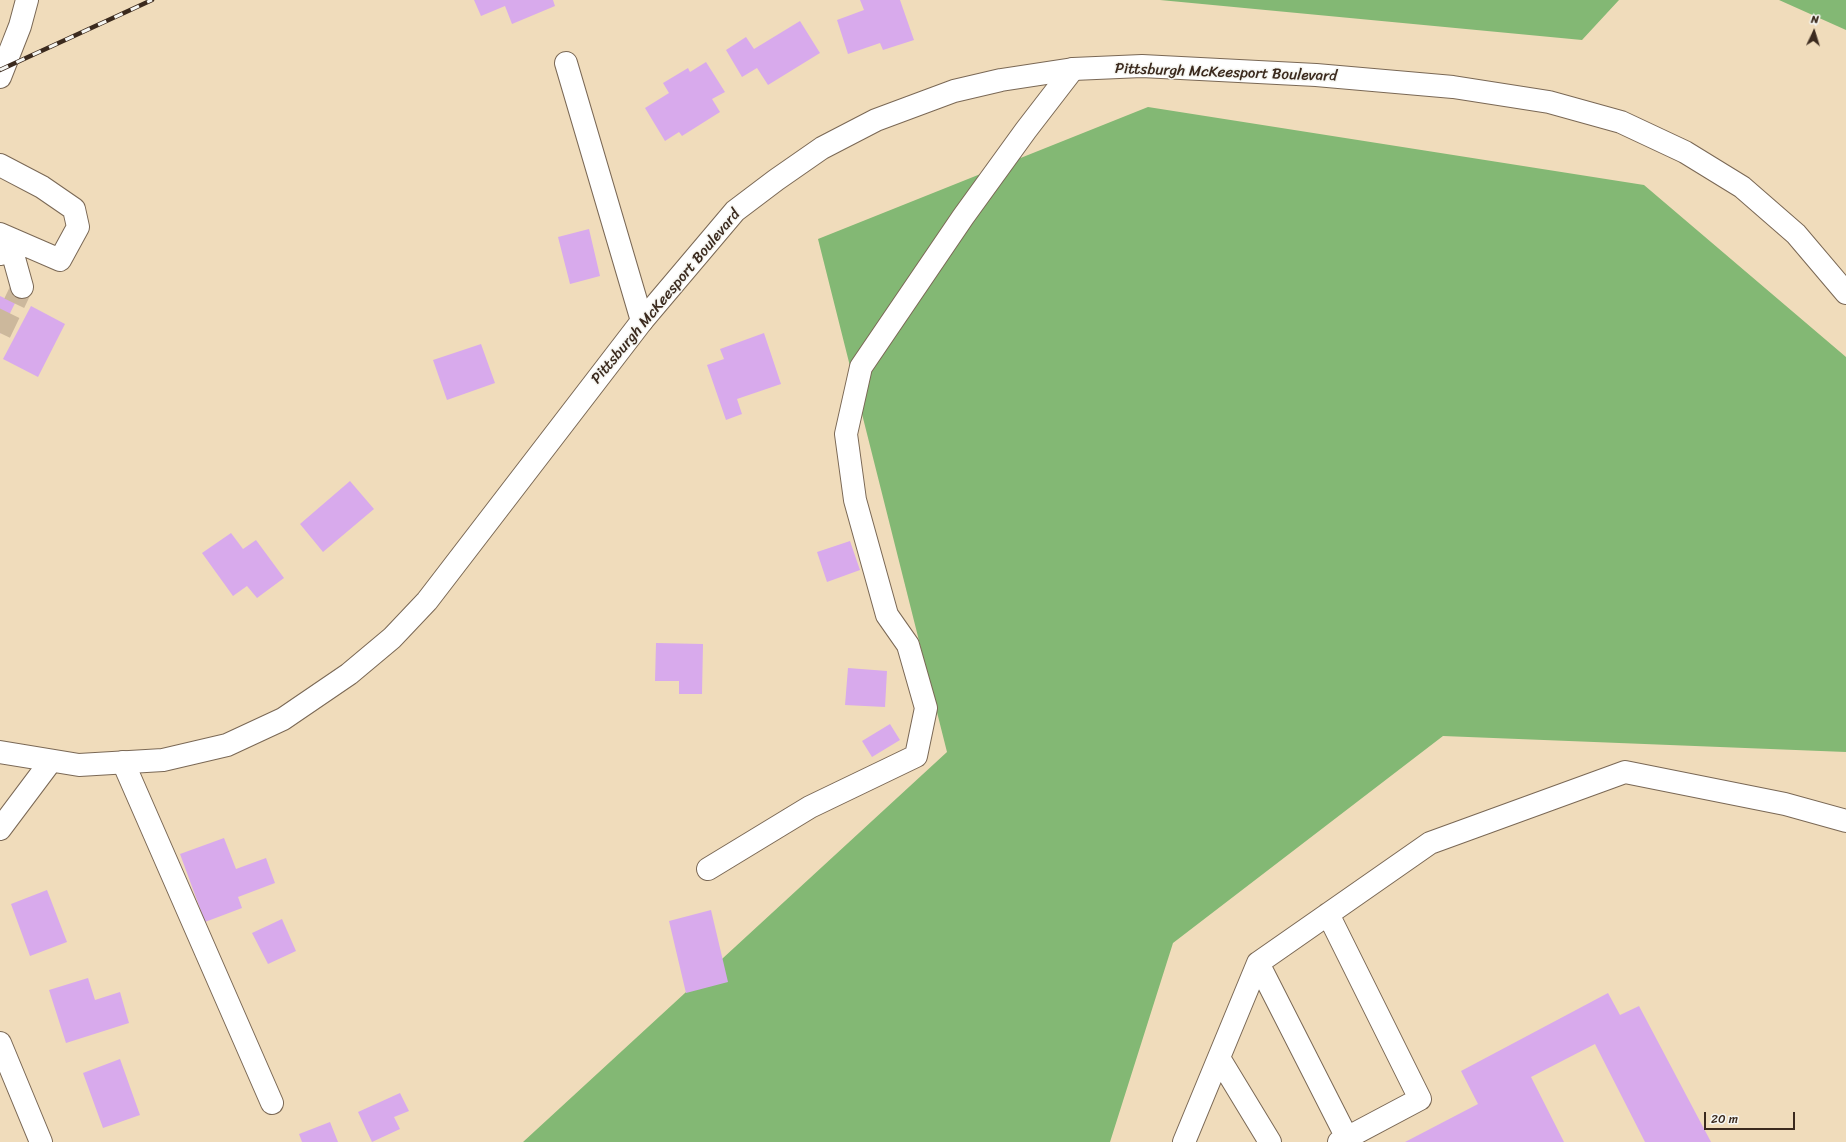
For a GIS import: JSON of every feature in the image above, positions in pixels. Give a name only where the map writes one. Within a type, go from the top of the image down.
[{"type":"main road","points":[[0,77],[20,26],[28,0]]},
{"type":"main road","points":[[566,63],[642,321]]},
{"type":"main road","name":"Pittsburgh McKeesport Boulevard","points":[[0,752],[79,765],[163,760],[226,745],[283,719],[349,674],[392,638],[427,600],[642,321],[735,211],[822,148],[876,120],[954,90],[1002,80],[1073,69],[1142,66],[1316,75],[1453,88],[1548,102],[1621,122],[1685,152],[1742,186],[1796,234],[1846,293]]},
{"type":"main road","points":[[708,869],[810,807],[916,756],[926,708],[908,645],[887,616],[855,500],[846,434],[861,366],[963,217],[1026,130],[1073,69]]},
{"type":"main road","points":[[0,165],[42,188],[74,209],[78,227],[60,260],[7,245]]},
{"type":"main road","points":[[0,274],[7,245]]},
{"type":"main road","points":[[7,245],[22,287]]},
{"type":"main road","points":[[0,829],[51,761]]},
{"type":"main road","points":[[123,762],[272,1103]]},
{"type":"main road","points":[[1184,1142],[1258,963],[1430,844],[1625,772],[1785,804],[1846,821]]},
{"type":"main road","points":[[1258,963],[1343,1140],[1420,1099],[1328,914]]},
{"type":"main road","points":[[0,1043],[41,1142]]},
{"type":"main road","points":[[1219,1058],[1270,1142]]},
{"type":"green space","points":[[1160,0],[1619,0],[1582,40]]},
{"type":"green space","points":[[1779,0],[1846,0],[1846,30]]},
{"type":"green space","points":[[1148,107],[1644,185],[1846,357],[1846,752],[1443,736],[1173,943],[1110,1142],[523,1142],[947,752],[818,239]]},
{"type":"building","points":[[474,0],[553,0],[555,6],[512,24],[505,6],[481,16]]},
{"type":"building","points":[[860,0],[900,0],[914,40],[883,50],[880,43],[848,54],[837,20],[864,10]]},
{"type":"building","points":[[800,21],[820,53],[768,85],[757,68],[742,77],[726,50],[746,37],[754,49]]},
{"type":"building","points":[[706,62],[725,92],[712,99],[720,112],[682,136],[679,132],[665,141],[645,108],[669,93],[663,83],[688,68],[690,72]]},
{"type":"building","points":[[589,229],[600,276],[570,284],[558,237]]},
{"type":"building","points":[[0,296],[15,303],[0,334]]},
{"type":"building","points":[[31,306],[65,324],[38,377],[3,359]]},
{"type":"building","points":[[764,333],[781,384],[737,399],[742,414],[726,420],[707,365],[724,359],[720,349]]},
{"type":"building","points":[[481,344],[495,383],[447,400],[433,360]]},
{"type":"building","points":[[350,481],[374,509],[323,552],[300,524]]},
{"type":"building","points":[[231,533],[243,549],[256,540],[284,578],[257,598],[247,586],[233,596],[202,553]]},
{"type":"building","points":[[850,541],[860,570],[827,582],[817,552]]},
{"type":"building","points":[[656,643],[703,644],[702,694],[679,694],[679,681],[655,681]]},
{"type":"building","points":[[848,668],[887,671],[885,707],[845,705]]},
{"type":"building","points":[[890,724],[900,740],[872,757],[862,741]]},
{"type":"building","points":[[224,838],[236,869],[266,858],[275,883],[238,897],[242,908],[205,922],[180,854]]},
{"type":"building","points":[[47,890],[67,942],[30,956],[11,904]]},
{"type":"building","points":[[711,910],[728,982],[686,993],[669,921]]},
{"type":"building","points":[[282,919],[296,951],[268,964],[252,933]]},
{"type":"building","points":[[88,978],[95,1000],[120,992],[129,1023],[66,1043],[49,990]]},
{"type":"building","points":[[1608,993],[1620,1015],[1639,1006],[1711,1142],[1645,1142],[1595,1044],[1531,1077],[1564,1142],[1405,1142],[1478,1104],[1461,1071]]},
{"type":"building","points":[[120,1059],[140,1115],[103,1128],[83,1073]]},
{"type":"building","points":[[400,1093],[409,1111],[394,1117],[400,1129],[372,1142],[358,1112]]},
{"type":"building","points":[[330,1122],[338,1142],[302,1142],[299,1134]]},
{"type":"tunnel","points":[[0,333],[22,287]]},
{"type":"railway","points":[[0,70],[152,0]]}]
